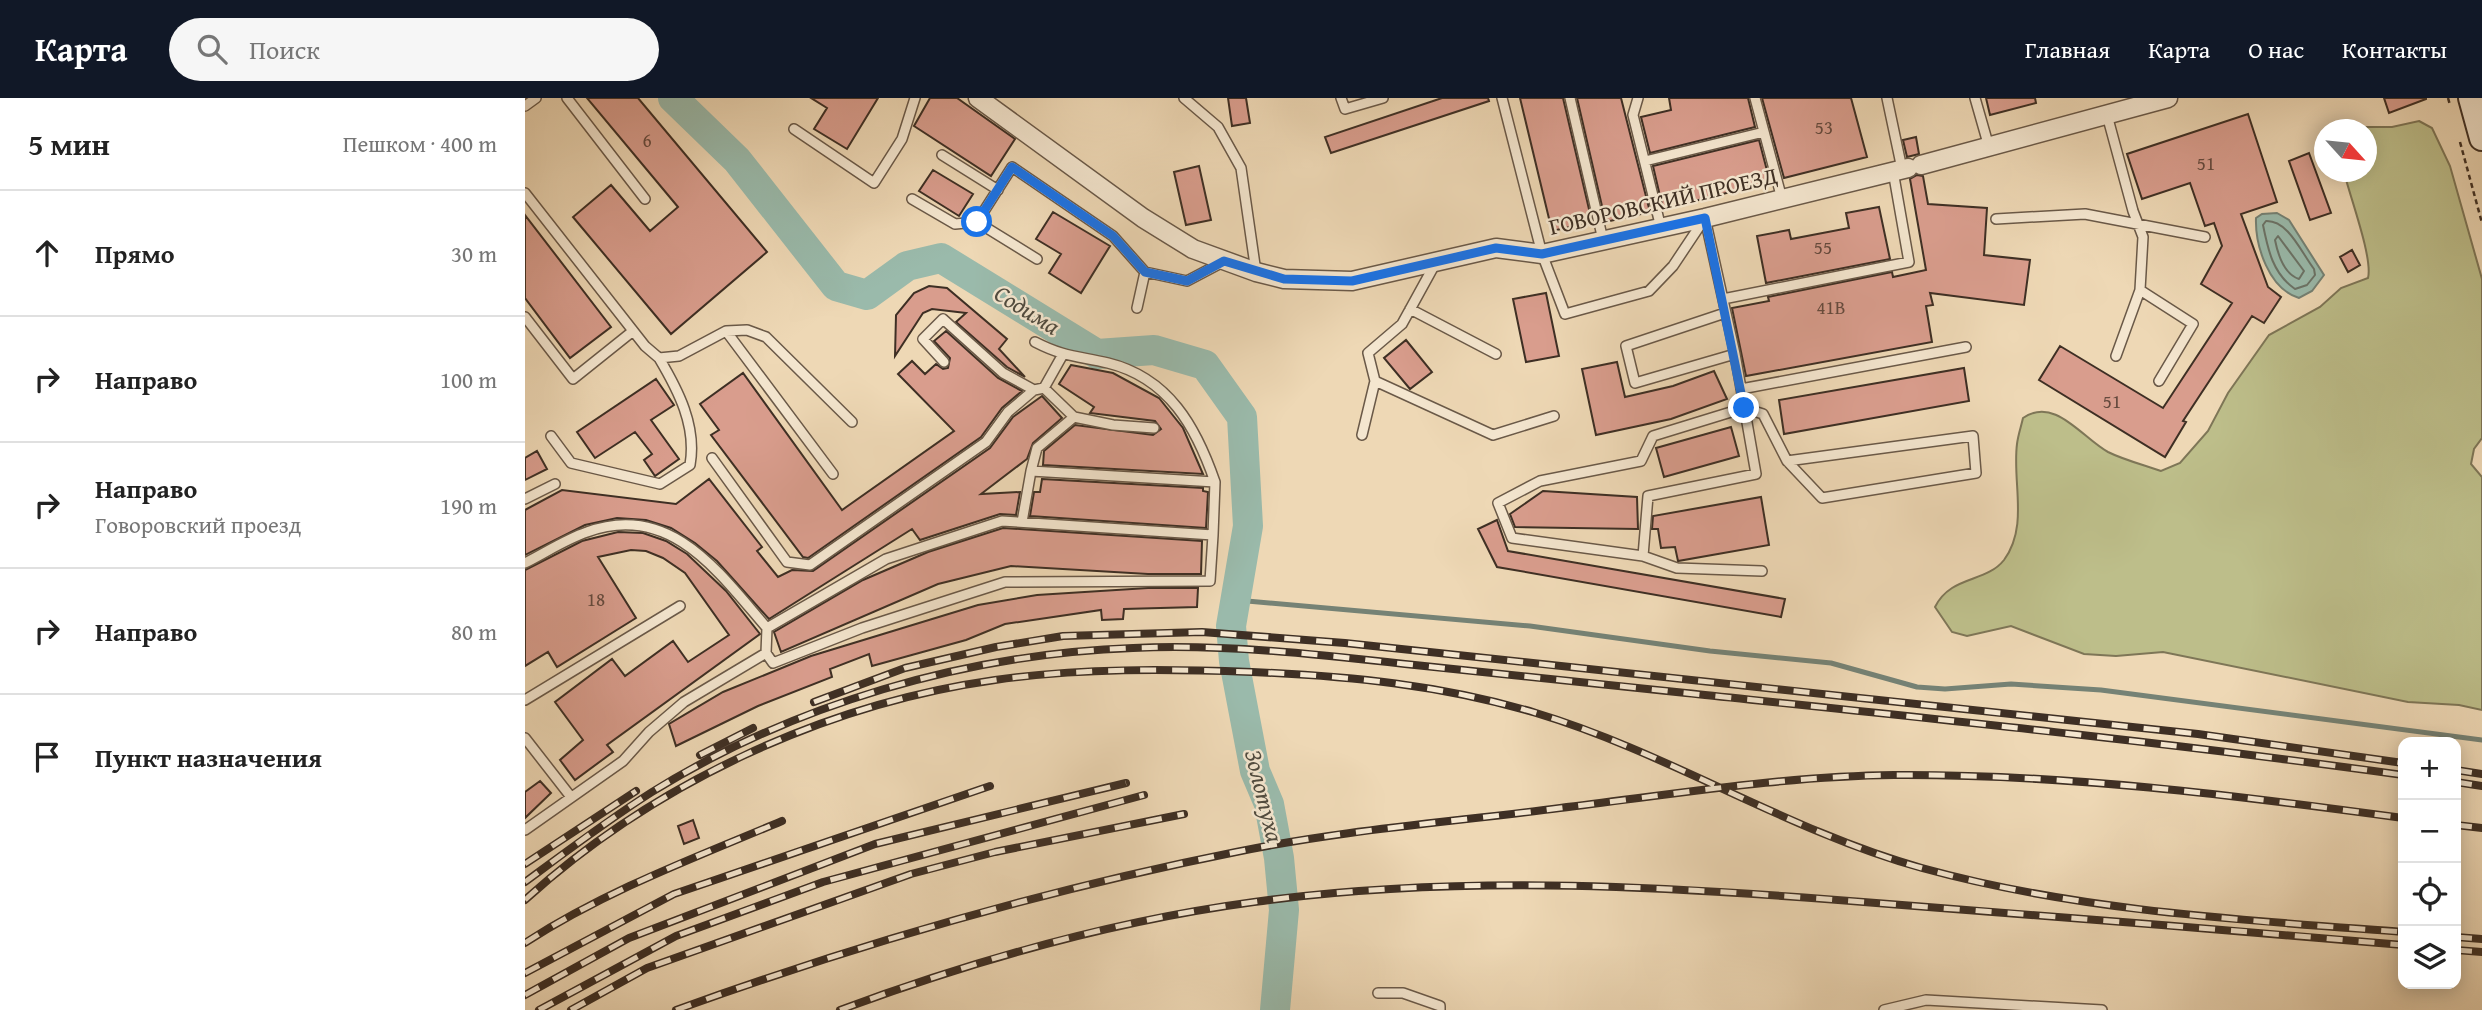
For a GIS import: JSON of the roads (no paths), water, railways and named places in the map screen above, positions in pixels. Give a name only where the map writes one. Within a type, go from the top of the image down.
[{"type":"main road","points":[[2461,104],[2470,137]]},
{"type":"street","name":"ГОВОРОВСКИЙ ПРОЕЗД","points":[[978,98],[1143,218],[1193,249],[1256,272],[1284,279],[1352,281],[1496,248],[1542,254],[1661,228],[1782,200],[2107,115],[2131,103],[2168,98]]},
{"type":"lane","points":[[525,107],[535,98]]},
{"type":"lane","points":[[566,98],[645,200]]},
{"type":"lane","points":[[795,129],[874,183],[902,139],[915,98]]},
{"type":"lane","points":[[1184,98],[1218,127],[1241,168],[1256,272]]},
{"type":"lane","points":[[1341,98],[1345,109],[1383,98]]},
{"type":"lane","points":[[1502,98],[1542,254],[1565,314],[1649,291],[1674,266],[1705,218]]},
{"type":"lane","points":[[1570,98],[1603,240]]},
{"type":"lane","points":[[1638,98],[1633,115],[1661,228]]},
{"type":"lane","points":[[1755,98],[1782,200]]},
{"type":"lane","points":[[1723,299],[1909,262],[1906,168],[1887,98]]},
{"type":"lane","points":[[1975,98],[1990,146]]},
{"type":"lane","points":[[2107,115],[2143,237],[2140,290],[2116,356]]},
{"type":"lane","points":[[1645,161],[1764,132]]},
{"type":"lane","points":[[942,155],[998,190]]},
{"type":"lane","points":[[977,222],[1012,167],[1113,236],[1145,272],[1187,281],[1224,261]]},
{"type":"lane","points":[[525,193],[633,331],[659,358],[682,397],[693,450],[690,465],[660,484],[571,463],[551,436]]},
{"type":"lane","points":[[912,199],[955,225],[977,222],[1037,259]]},
{"type":"lane","points":[[1996,219],[2085,214],[2205,237]]},
{"type":"lane","points":[[1643,556],[1648,496],[1756,474],[1735,354],[1705,218]]},
{"type":"lane","points":[[1362,435],[1375,382],[1368,353],[1402,324],[1435,264]]},
{"type":"lane","points":[[1137,308],[1145,272]]},
{"type":"lane","points":[[2140,290],[2193,324],[2159,381]]},
{"type":"lane","points":[[1410,309],[1496,354]]},
{"type":"lane","points":[[1725,313],[1626,346],[1635,383],[1735,354]]},
{"type":"lane","points":[[525,317],[573,379],[633,331]]},
{"type":"lane","points":[[944,362],[923,339],[943,319],[1003,373],[1039,389],[1074,417],[1113,425],[1154,428]]},
{"type":"lane","points":[[659,358],[680,356],[726,331],[747,330],[766,337],[852,422]]},
{"type":"lane","points":[[726,331],[833,474]]},
{"type":"lane","points":[[525,563],[588,531],[611,526],[638,526],[687,542],[767,628],[766,653],[773,663],[944,600],[1005,582],[1210,581],[1215,482],[1191,422],[1154,384],[1117,366],[1062,356],[1035,342]]},
{"type":"lane","points":[[1741,389],[1966,347]]},
{"type":"lane","points":[[712,458],[787,562],[810,565],[986,442],[1007,412],[1039,389],[1062,356]]},
{"type":"lane","points":[[1375,382],[1493,435],[1554,416]]},
{"type":"lane","points":[[1762,571],[1677,568],[1643,556],[1512,538],[1498,503],[1540,481],[1641,461],[1653,436],[1744,408],[1763,414],[1787,461],[1822,498],[1976,474],[1973,436],[1787,461]]},
{"type":"lane","points":[[1022,522],[1037,448],[1074,417]]},
{"type":"lane","points":[[1031,471],[1215,482]]},
{"type":"lane","points":[[525,499],[555,484]]},
{"type":"lane","points":[[767,628],[886,559],[1002,521],[1213,535]]},
{"type":"lane","points":[[525,700],[680,606]]},
{"type":"lane","points":[[525,830],[622,761],[649,732],[684,702],[766,653]]},
{"type":"lane","points":[[525,738],[571,797]]},
{"type":"lane","points":[[1377,993],[1403,993],[1440,1006],[1440,1010]]},
{"type":"lane","points":[[1884,1010],[1926,1000],[2102,1010]]},
{"type":"water","points":[[2277,213],[2289,220],[2324,275],[2312,291],[2299,298],[2279,286],[2261,253],[2256,218],[2262,214]]},
{"type":"waterway","name":"Содима","points":[[673,98],[737,160],[836,286],[867,295],[907,266],[941,258],[1097,354],[1154,350],[1205,365],[1242,417],[1248,526],[1231,626],[1234,661],[1255,771],[1269,804],[1279,858],[1284,910],[1275,1010]]},
{"type":"waterway","points":[[1236,600],[1530,626],[1710,651],[1831,663],[1917,687],[1945,689],[2011,684],[2101,690],[2482,740]]},
{"type":"railway","points":[[814,702],[905,668],[996,647],[1063,636],[1202,632],[1345,643],[2198,734],[2398,762]]},
{"type":"railway","points":[[525,882],[652,792],[764,733],[823,709],[883,689],[945,673],[1070,652],[1133,648],[1235,649],[1337,657],[2045,731],[2398,774]]},
{"type":"railway","points":[[525,900],[575,858],[628,820],[685,786],[744,755],[867,708],[931,692],[1027,676],[1091,671],[1188,670],[1360,679],[1501,703],[1634,749],[1824,834],[1922,868],[1981,883],[2161,912],[2398,932]]},
{"type":"railway","points":[[700,755],[753,728]]},
{"type":"railway","points":[[2461,771],[2482,774]]},
{"type":"railway","points":[[676,1010],[953,920],[1165,867],[1316,838],[1727,787],[1853,776],[2022,778],[2213,794],[2398,817]]},
{"type":"railway","points":[[525,995],[629,938],[875,844],[1126,783]]},
{"type":"railway","points":[[2461,783],[2482,786]]},
{"type":"railway","points":[[525,973],[674,894],[990,786]]},
{"type":"railway","points":[[525,864],[636,791]]},
{"type":"railway","points":[[539,1010],[676,936],[823,882],[1144,795]]},
{"type":"railway","points":[[571,1010],[647,968],[911,874],[995,852],[1184,814]]},
{"type":"railway","points":[[525,943],[618,891],[782,821]]},
{"type":"railway","points":[[2461,826],[2482,828]]},
{"type":"railway","points":[[840,1010],[993,959],[1096,931],[1254,902],[1413,888],[1492,885],[1730,892],[2398,945]]},
{"type":"railway","points":[[2461,937],[2482,939]]},
{"type":"railway","points":[[2461,950],[2482,952]]},
{"type":"water label","name":"Золотуха","points":[[1264,796]]}]
